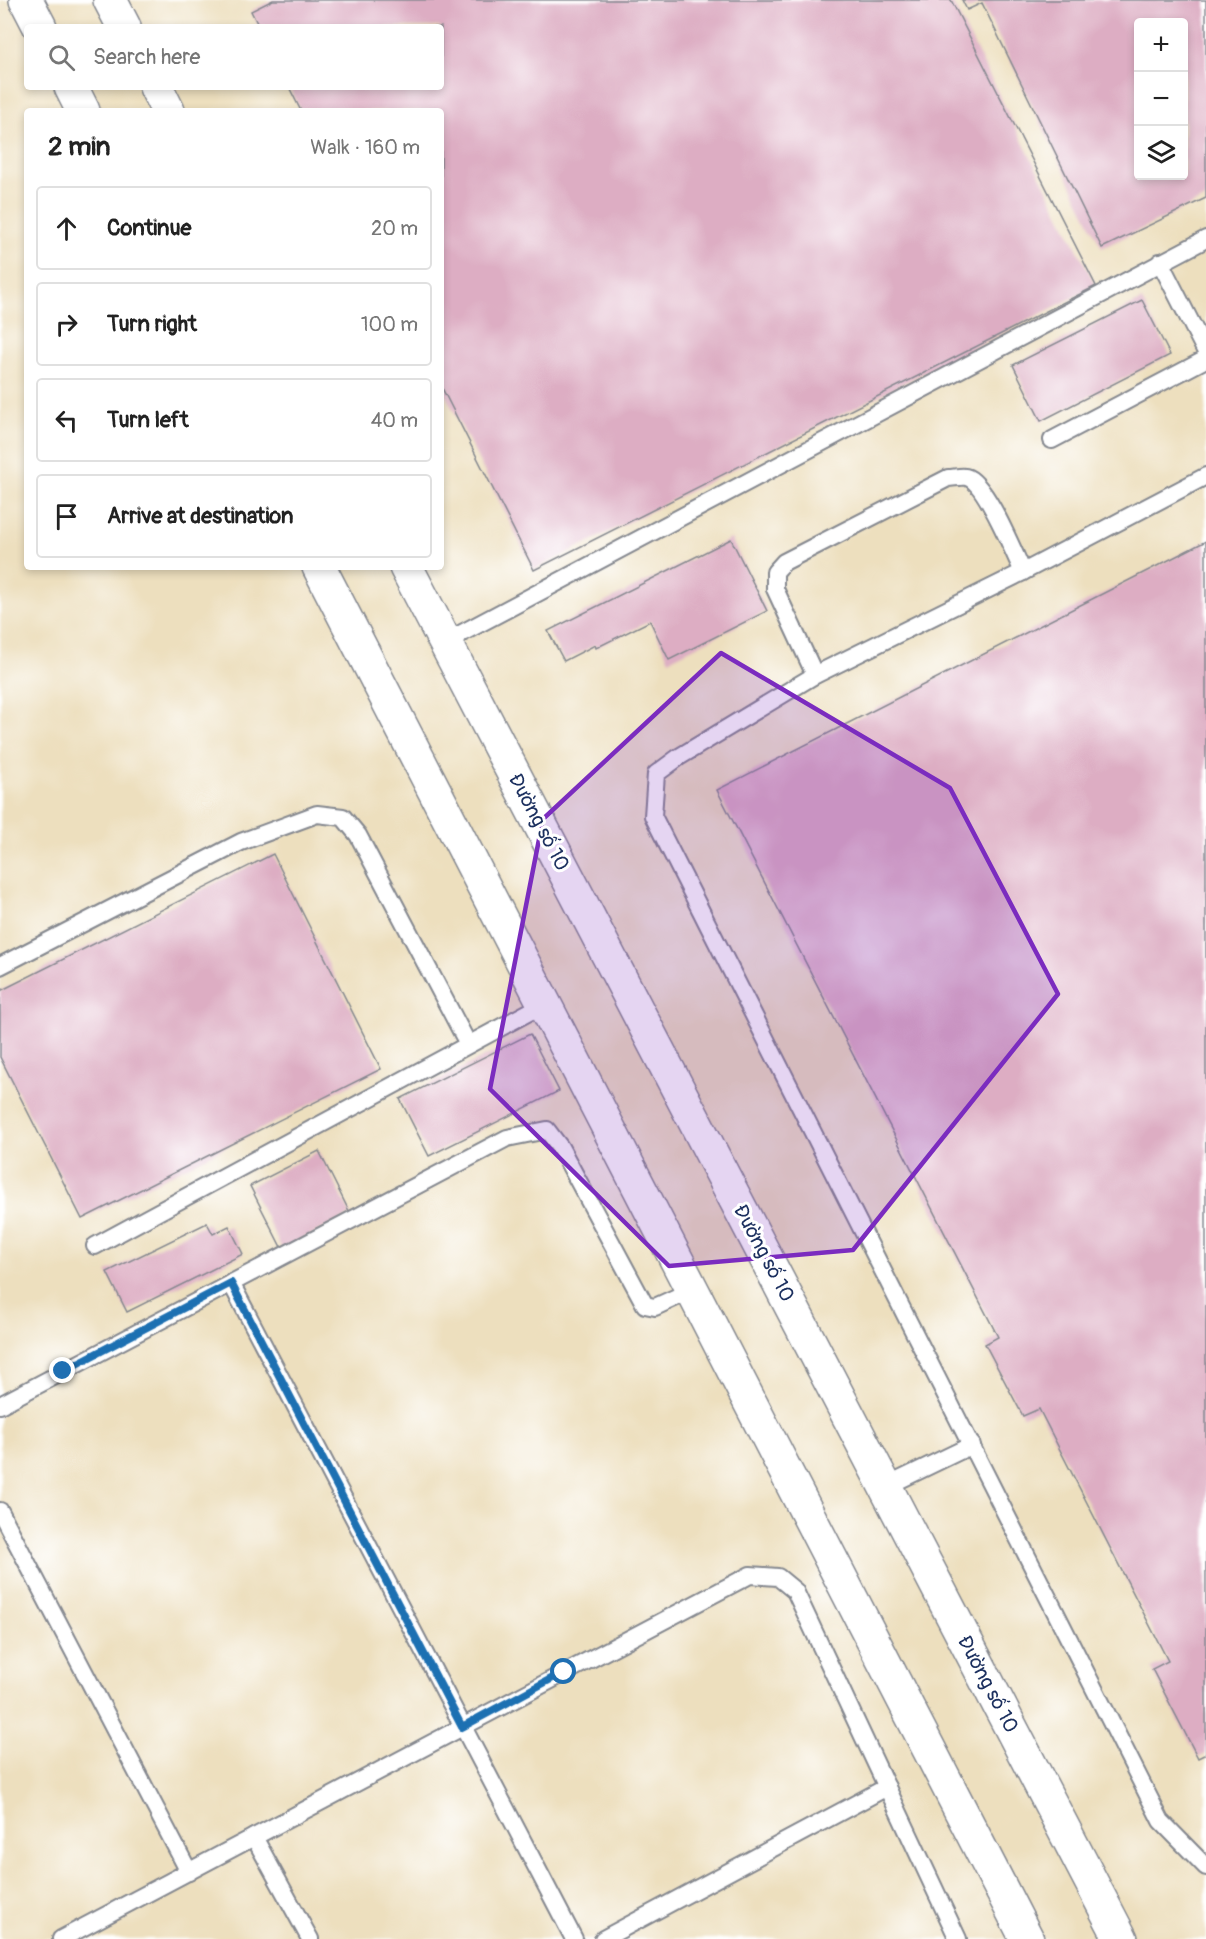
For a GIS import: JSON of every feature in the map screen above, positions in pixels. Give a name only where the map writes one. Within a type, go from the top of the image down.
[{"type":"street","points":[[26,0],[38,24]]},
{"type":"street","points":[[110,0],[122,24]]},
{"type":"street","points":[[72,90],[82,108]]},
{"type":"street","points":[[158,90],[166,108]]},
{"type":"street","points":[[321,570],[1027,1939]]},
{"type":"street","name":"Đường số 10","points":[[408,570],[1121,1939]]},
{"type":"lane","points":[[445,642],[1206,239]]},
{"type":"lane","points":[[1160,262],[1206,352]]},
{"type":"lane","points":[[1052,440],[1206,359]]},
{"type":"lane","points":[[1206,476],[1023,572],[815,675],[680,757],[656,774],[653,816],[1161,1821],[1206,1867]]},
{"type":"lane","points":[[815,675],[775,589],[775,572],[784,562],[948,478],[966,477],[974,481],[986,495],[1023,572]]},
{"type":"lane","points":[[0,966],[242,842],[317,814],[344,817],[358,835],[468,1044]]},
{"type":"lane","points":[[95,1246],[544,1004]]},
{"type":"lane","points":[[0,1405],[507,1138],[547,1130],[560,1147],[645,1305],[655,1307],[692,1290]]},
{"type":"lane","points":[[231,1283],[574,1939]]},
{"type":"lane","points":[[885,1487],[972,1446]]},
{"type":"lane","points":[[0,1511],[189,1872]]},
{"type":"lane","points":[[61,1939],[750,1575],[778,1576],[795,1591],[958,1939]]},
{"type":"lane","points":[[603,1939],[887,1787]]},
{"type":"lane","points":[[254,1837],[310,1939]]},
{"type":"highlighted area","points":[[721,653],[950,788],[1058,994],[853,1250],[669,1266],[490,1089],[543,819]]},
{"type":"building","points":[[273,0],[951,0],[1096,286],[534,570],[444,392],[444,108],[300,108],[290,90],[444,90],[444,24],[258,24],[251,11]]},
{"type":"building","points":[[962,0],[1206,0],[1206,198],[1102,248],[982,3],[967,10]]},
{"type":"building","points":[[1142,300],[1170,355],[1041,421],[1013,365]]},
{"type":"building","points":[[731,539],[767,611],[669,660],[650,621],[564,661],[548,631]]},
{"type":"building","points":[[1206,541],[1206,1754],[1198,1758],[1152,1669],[1168,1661],[1039,1409],[1023,1416],[985,1344],[998,1337],[717,790]]},
{"type":"building","points":[[273,854],[381,1069],[82,1219],[0,1057],[0,991]]},
{"type":"building","points":[[530,1034],[559,1091],[429,1156],[400,1099]]},
{"type":"building","points":[[319,1151],[351,1215],[282,1249],[250,1186]]},
{"type":"building","points":[[207,1223],[213,1234],[229,1226],[243,1254],[127,1312],[107,1272]]},
{"type":"route","points":[[63,1371],[231,1283],[462,1727],[564,1672]]}]
